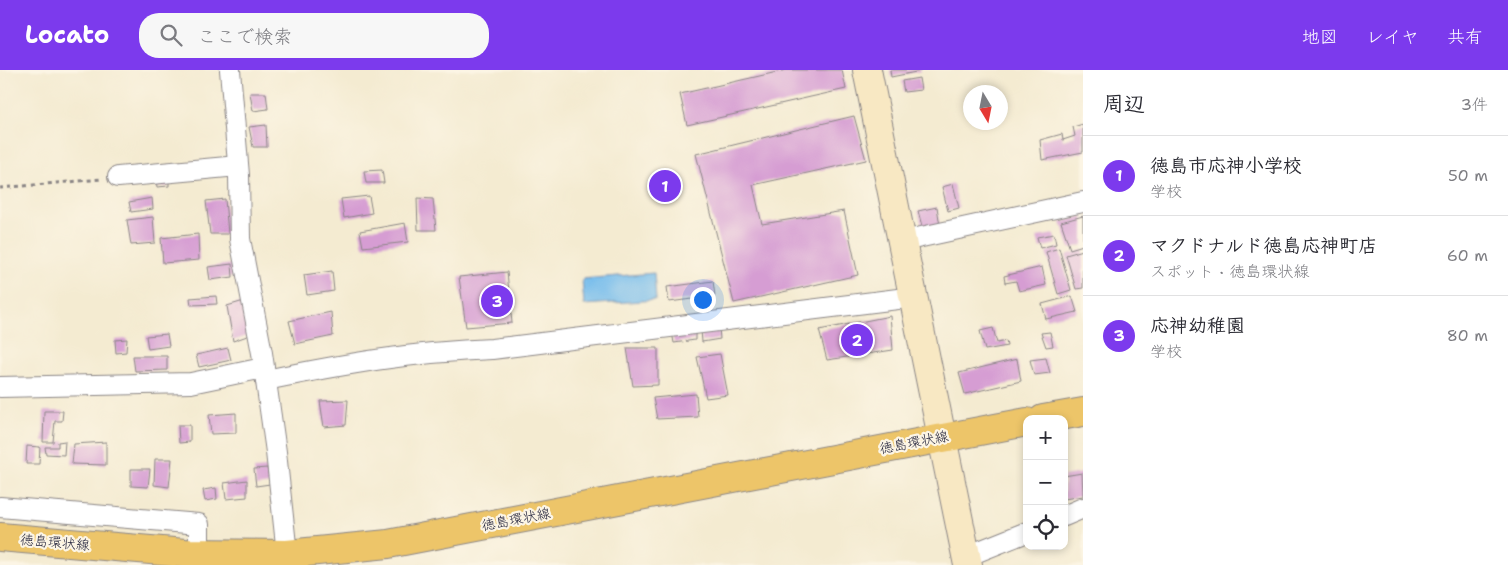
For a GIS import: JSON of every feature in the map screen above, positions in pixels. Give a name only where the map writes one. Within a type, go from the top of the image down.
[{"type":"main road","points":[[1066,415],[1083,412]]},
{"type":"main road","name":"徳島環状線","points":[[0,537],[202,557],[287,554],[388,544],[943,436],[1023,423]]},
{"type":"street","points":[[230,70],[238,166],[240,239],[276,452],[287,554]]},
{"type":"street","points":[[867,70],[968,560],[1023,534]]},
{"type":"street","points":[[118,177],[238,166]]},
{"type":"street","points":[[903,241],[1083,202]]},
{"type":"street","points":[[0,387],[191,383],[434,351],[492,349],[914,297]]},
{"type":"street","points":[[0,507],[199,524],[202,557]]},
{"type":"street","points":[[1068,514],[1083,508]]},
{"type":"path","points":[[0,188],[118,177]]},
{"type":"water","points":[[654,273],[656,300],[584,305],[582,279]]},
{"type":"building","points":[[786,70],[842,70],[846,89],[687,125],[680,94]]},
{"type":"building","points":[[890,70],[921,70],[921,71],[891,77]]},
{"type":"building","points":[[919,78],[921,90],[904,92],[902,81]]},
{"type":"building","points":[[250,93],[266,93],[268,109],[253,111]]},
{"type":"building","points":[[854,116],[866,160],[753,185],[762,224],[844,211],[858,275],[734,303],[696,154]]},
{"type":"building","points":[[1083,124],[1083,152],[1042,160],[1040,140],[1062,134],[1063,140],[1075,136],[1073,127]]},
{"type":"building","points":[[266,125],[267,147],[253,147],[249,127]]},
{"type":"building","points":[[382,170],[384,183],[366,183],[364,171]]},
{"type":"building","points":[[169,179],[169,186],[157,187],[156,180]]},
{"type":"building","points":[[953,184],[959,208],[948,211],[942,187]]},
{"type":"building","points":[[369,196],[372,213],[344,218],[341,199]]},
{"type":"building","points":[[152,198],[153,209],[131,212],[129,202]]},
{"type":"building","points":[[417,198],[433,199],[436,230],[418,230]]},
{"type":"building","points":[[225,199],[228,234],[210,234],[206,201]]},
{"type":"building","points":[[937,207],[940,226],[923,230],[918,211]]},
{"type":"building","points":[[1083,216],[1083,245],[1070,249],[1061,222]]},
{"type":"building","points":[[153,217],[155,243],[131,245],[127,220]]},
{"type":"building","points":[[405,223],[408,242],[363,247],[360,231]]},
{"type":"building","points":[[198,234],[199,260],[163,263],[161,238]]},
{"type":"building","points":[[1054,234],[1056,244],[1040,248],[1037,237]]},
{"type":"building","points":[[1059,248],[1071,290],[1058,294],[1046,252]]},
{"type":"building","points":[[1083,250],[1083,288],[1076,289],[1066,255]]},
{"type":"building","points":[[232,264],[233,277],[210,280],[208,267]]},
{"type":"building","points":[[1042,267],[1046,285],[1019,291],[1016,281],[1005,283],[1004,276]]},
{"type":"building","points":[[332,271],[334,291],[307,295],[304,275]]},
{"type":"building","points":[[507,272],[512,323],[466,327],[459,277]]},
{"type":"building","points":[[713,281],[715,296],[669,302],[667,287]]},
{"type":"building","points":[[216,296],[217,304],[191,305],[190,298]]},
{"type":"building","points":[[1072,296],[1077,312],[1046,319],[1042,304]]},
{"type":"building","points":[[244,301],[250,335],[233,341],[227,306]]},
{"type":"building","points":[[331,312],[333,336],[295,344],[289,321]]},
{"type":"building","points":[[890,316],[893,350],[827,360],[819,330]]},
{"type":"building","points":[[719,328],[720,339],[702,342],[701,330]]},
{"type":"building","points":[[993,328],[997,343],[1006,341],[1007,346],[985,350],[980,331]]},
{"type":"building","points":[[695,330],[695,340],[674,343],[672,332]]},
{"type":"building","points":[[1050,332],[1053,346],[1046,347],[1041,333]]},
{"type":"building","points":[[167,334],[169,346],[148,349],[146,336]]},
{"type":"building","points":[[127,339],[126,352],[116,353],[115,340]]},
{"type":"building","points":[[228,348],[231,360],[199,367],[196,355]]},
{"type":"building","points":[[627,348],[658,348],[658,385],[633,386]]},
{"type":"building","points":[[720,354],[728,395],[706,398],[697,357]]},
{"type":"building","points":[[133,356],[167,356],[167,370],[135,371]]},
{"type":"building","points":[[1046,358],[1050,373],[1034,375],[1030,360]]},
{"type":"building","points":[[1017,359],[1021,381],[965,394],[959,373]]},
{"type":"building","points":[[696,394],[698,417],[657,419],[653,398]]},
{"type":"building","points":[[348,400],[346,425],[324,427],[320,401]]},
{"type":"building","points":[[44,411],[63,411],[62,421],[55,421],[53,442],[43,442]]},
{"type":"building","points":[[236,413],[236,433],[211,434],[209,415]]},
{"type":"building","points":[[178,425],[190,425],[190,442],[179,443]]},
{"type":"building","points":[[65,441],[64,455],[46,454],[45,447],[58,447],[58,442]]},
{"type":"building","points":[[106,442],[106,465],[72,464],[74,444]]},
{"type":"building","points":[[27,446],[40,447],[39,464],[26,464]]},
{"type":"building","points":[[155,459],[172,459],[169,487],[154,485]]},
{"type":"building","points":[[267,468],[270,484],[256,486],[254,469]]},
{"type":"building","points":[[131,469],[150,469],[148,487],[131,486]]},
{"type":"building","points":[[1082,473],[1083,496],[1068,498],[1068,475]]},
{"type":"building","points":[[247,480],[247,497],[226,499],[224,483]]},
{"type":"building","points":[[216,488],[217,499],[205,501],[203,490]]},
{"type":"place","name":"徳島市応神小学校","points":[[665,186]]},
{"type":"place","name":"応神幼稚園","points":[[497,301]]},
{"type":"place","name":"マクドナルド徳島応神町店","points":[[857,340]]}]
